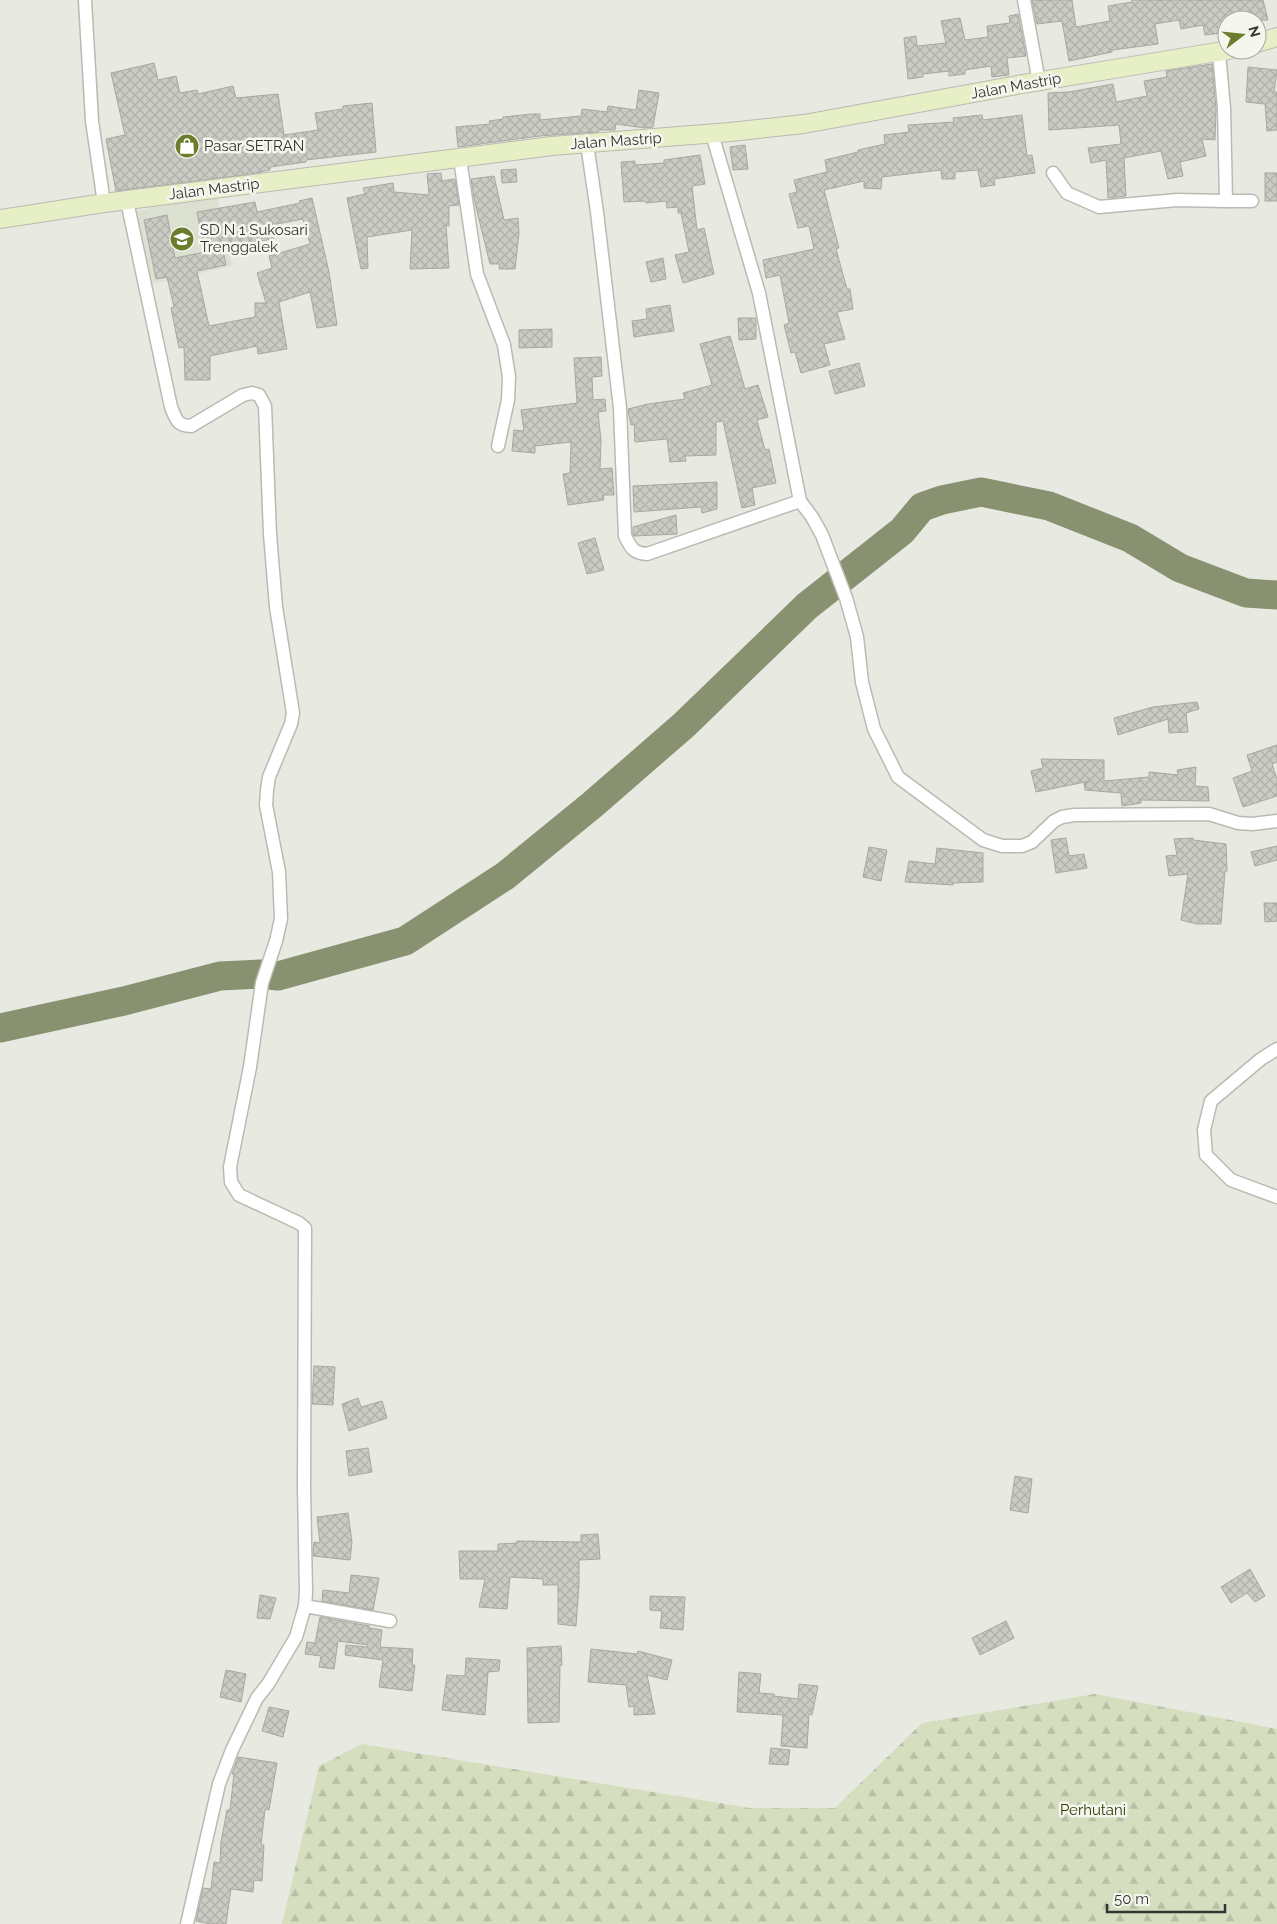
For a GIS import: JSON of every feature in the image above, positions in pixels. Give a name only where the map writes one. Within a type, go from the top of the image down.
[{"type":"main road","name":"Jalan Mastrip","points":[[0,219],[104,203],[552,146],[712,134],[804,124],[1217,52]]},
{"type":"street","points":[[85,0],[92,121],[104,203]]},
{"type":"street","points":[[1024,0],[1038,82]]},
{"type":"street","points":[[1224,60],[1226,202]]},
{"type":"street","points":[[712,134],[759,293],[800,501],[822,535],[846,598],[857,637],[862,682],[874,729],[898,777],[983,840],[1002,846],[1022,846],[1032,842],[1054,821],[1062,817],[1074,815],[1209,814],[1252,824],[1277,821]]},
{"type":"street","points":[[587,144],[620,408],[624,523],[631,549],[638,554],[647,554],[800,501]]},
{"type":"street","points":[[460,158],[477,274],[504,345],[509,377],[508,400],[498,446]]},
{"type":"street","points":[[1053,174],[1067,193],[1099,207],[1177,200],[1252,201]]},
{"type":"street","points":[[127,201],[172,407],[177,422],[183,426],[191,426],[243,395],[252,393],[259,395],[265,406],[270,534],[276,607],[293,713],[291,724],[269,778],[266,805],[279,872],[281,919],[262,983],[250,1067],[230,1167],[230,1182],[239,1195],[299,1223],[305,1228],[304,1488],[306,1592],[296,1637],[268,1684],[257,1698],[232,1750],[219,1784],[187,1924]]},
{"type":"street","points":[[1277,1050],[1261,1058],[1211,1101],[1204,1130],[1206,1155],[1231,1180],[1277,1197]]},
{"type":"street","points":[[304,1606],[390,1621]]},
{"type":"shaded area","name":"SD N 1 Sukosari Trenggalek","points":[[216,193],[232,266],[147,285],[132,212]]},
{"type":"green space","name":"Perhutani","points":[[1095,1694],[1277,1729],[1277,1924],[282,1924],[319,1766],[362,1744],[750,1808],[835,1808],[922,1723]]},
{"type":"building","points":[[1032,0],[1072,0],[1076,27],[1110,21],[1108,6],[1132,2],[1132,0],[1263,0],[1266,10],[1217,10],[1217,34],[1205,35],[1203,25],[1181,29],[1179,20],[1155,24],[1158,44],[1112,50],[1112,52],[1069,61],[1062,21],[1037,24]]},
{"type":"building","points":[[1018,14],[1026,56],[1007,58],[1009,75],[992,77],[991,66],[965,70],[965,74],[949,76],[949,71],[923,74],[923,77],[908,79],[904,38],[916,36],[917,46],[946,43],[941,21],[960,18],[965,40],[988,37],[987,26],[1010,23],[1009,16]]},
{"type":"building","points":[[154,63],[158,80],[176,76],[180,93],[197,90],[198,94],[233,86],[236,98],[278,94],[284,135],[318,130],[315,113],[343,109],[343,106],[372,103],[376,152],[306,160],[306,162],[270,167],[270,170],[252,174],[116,191],[106,139],[125,135],[111,73]]},
{"type":"building","points":[[1212,64],[1216,108],[1215,140],[1202,139],[1206,156],[1180,162],[1183,176],[1168,179],[1161,151],[1124,158],[1126,196],[1108,198],[1106,160],[1091,163],[1088,148],[1121,144],[1119,125],[1049,130],[1048,93],[1069,92],[1113,84],[1116,102],[1147,96],[1144,81],[1167,77],[1166,71]]},
{"type":"building","points":[[1248,67],[1277,70],[1274,92],[1277,92],[1277,130],[1267,131],[1265,104],[1246,102]]},
{"type":"building","points":[[639,90],[659,93],[653,127],[645,128],[616,124],[615,130],[540,136],[458,147],[456,127],[490,124],[489,121],[503,119],[503,117],[531,114],[540,114],[540,120],[581,116],[582,109],[607,112],[608,106],[636,110]]},
{"type":"building","points":[[982,115],[983,120],[1022,115],[1027,156],[1032,155],[1035,173],[994,179],[995,185],[981,187],[978,170],[955,172],[955,179],[942,179],[941,170],[882,177],[881,189],[864,188],[864,181],[824,190],[839,248],[836,249],[847,289],[850,289],[853,309],[837,312],[845,339],[824,344],[830,365],[801,373],[795,352],[791,353],[784,325],[789,323],[780,275],[766,278],[763,260],[814,249],[809,226],[798,228],[789,194],[797,192],[794,180],[827,172],[825,160],[885,144],[884,135],[909,132],[908,125],[954,122],[953,118]]},
{"type":"building","points":[[745,145],[748,169],[733,170],[730,147]]},
{"type":"building","points":[[700,155],[705,184],[692,186],[697,230],[704,228],[714,274],[683,283],[675,255],[689,252],[678,207],[667,208],[666,201],[646,203],[645,201],[624,202],[621,162],[635,161],[635,165],[664,163],[664,160]]},
{"type":"building","points":[[516,169],[517,182],[502,183],[501,170]]},
{"type":"building","points":[[441,173],[442,181],[455,179],[459,205],[449,206],[449,226],[446,225],[449,268],[410,269],[412,230],[367,237],[368,268],[361,269],[347,198],[365,194],[363,188],[393,183],[394,192],[429,195],[427,174]]},
{"type":"building","points":[[1265,173],[1277,173],[1277,201],[1265,201]]},
{"type":"building","points":[[494,176],[504,220],[518,218],[519,233],[515,269],[499,269],[500,264],[490,264],[475,203],[471,179]]},
{"type":"building","points":[[312,198],[329,272],[337,325],[317,328],[310,292],[279,302],[287,349],[258,354],[257,346],[210,356],[210,380],[185,380],[184,347],[179,348],[171,308],[174,307],[167,277],[156,279],[144,220],[167,215],[175,258],[205,252],[197,212],[255,202],[257,212],[300,203],[299,201]],"holes":[[[303,219],[310,244],[269,256],[272,268],[257,273],[266,303],[255,303],[255,317],[209,326],[197,271],[226,265],[222,246],[274,239],[272,225]]]},
{"type":"building","points":[[663,258],[666,279],[651,282],[646,262]]},
{"type":"building","points":[[670,305],[674,331],[634,337],[632,321],[647,319],[646,309]]},
{"type":"building","points":[[738,318],[756,318],[756,339],[739,340]]},
{"type":"building","points":[[552,329],[552,347],[519,348],[519,330]]},
{"type":"building","points":[[730,336],[745,389],[758,385],[764,404],[768,417],[757,420],[765,450],[769,449],[776,483],[752,488],[755,505],[742,508],[723,421],[716,422],[716,455],[685,456],[686,461],[670,462],[667,439],[635,442],[634,424],[631,425],[628,411],[628,409],[648,404],[685,399],[683,393],[712,385],[700,344]]},
{"type":"building","points":[[601,357],[602,376],[592,377],[593,400],[605,399],[606,411],[598,412],[601,441],[600,469],[612,468],[614,495],[603,495],[604,500],[568,505],[563,474],[570,473],[571,442],[535,446],[535,453],[512,451],[514,430],[524,431],[521,410],[577,403],[574,358]]},
{"type":"building","points":[[859,363],[865,386],[835,394],[829,371]]},
{"type":"building","points":[[717,482],[717,509],[702,513],[701,507],[634,512],[633,486]]},
{"type":"building","points":[[676,515],[677,534],[634,536],[633,534],[633,527]]},
{"type":"building","points":[[595,538],[604,570],[587,574],[578,543]]},
{"type":"building","points":[[1197,702],[1199,709],[1186,713],[1188,732],[1169,733],[1168,719],[1118,735],[1114,718],[1153,707]]},
{"type":"building","points":[[1277,745],[1277,762],[1272,764],[1277,779],[1277,796],[1243,807],[1233,778],[1252,771],[1247,755]]},
{"type":"building","points":[[1041,759],[1104,760],[1104,781],[1149,777],[1149,772],[1178,775],[1177,770],[1196,767],[1195,786],[1208,787],[1209,801],[1141,800],[1141,803],[1122,806],[1121,793],[1085,790],[1084,783],[1090,781],[1036,792],[1031,771],[1043,768]]},
{"type":"building","points":[[1066,838],[1069,856],[1084,854],[1087,868],[1056,873],[1051,840]]},
{"type":"building","points":[[1193,838],[1193,840],[1226,844],[1227,871],[1225,871],[1221,924],[1197,924],[1181,920],[1188,874],[1169,876],[1166,856],[1177,855],[1174,839]]},
{"type":"building","points":[[1277,846],[1277,860],[1255,866],[1251,852]]},
{"type":"building","points":[[869,847],[887,850],[881,881],[863,877]]},
{"type":"building","points":[[937,848],[983,853],[983,882],[953,883],[953,885],[905,882],[909,861],[935,864]]},
{"type":"building","points":[[1264,903],[1277,903],[1277,921],[1265,922]]},
{"type":"building","points":[[314,1366],[335,1367],[333,1405],[312,1404]]},
{"type":"building","points":[[358,1398],[361,1407],[382,1401],[387,1418],[349,1431],[342,1404]]},
{"type":"building","points":[[368,1448],[372,1472],[349,1476],[346,1451]]},
{"type":"building","points":[[1015,1476],[1032,1479],[1028,1513],[1010,1510]]},
{"type":"building","points":[[348,1513],[352,1542],[350,1560],[313,1556],[314,1542],[320,1543],[317,1517]]},
{"type":"building","points":[[598,1534],[600,1559],[579,1560],[576,1626],[558,1624],[558,1585],[543,1585],[543,1579],[510,1577],[507,1609],[479,1607],[485,1579],[460,1579],[459,1551],[498,1551],[498,1544],[517,1543],[517,1541],[581,1542],[581,1535]]},
{"type":"building","points":[[1250,1569],[1265,1596],[1255,1602],[1247,1593],[1231,1603],[1221,1587]]},
{"type":"building","points":[[351,1575],[379,1578],[373,1610],[322,1601],[323,1590],[349,1593]]},
{"type":"building","points":[[260,1595],[276,1598],[270,1619],[257,1618]]},
{"type":"building","points":[[650,1596],[685,1597],[683,1630],[660,1628],[662,1611],[650,1610]]},
{"type":"building","points":[[320,1617],[382,1630],[380,1647],[413,1649],[412,1665],[415,1665],[412,1691],[379,1687],[383,1660],[345,1655],[346,1645],[367,1647],[368,1645],[338,1641],[334,1669],[319,1667],[321,1656],[305,1654],[307,1642],[315,1643]]},
{"type":"building","points":[[1006,1621],[1014,1638],[980,1655],[972,1638]]},
{"type":"building","points":[[561,1646],[559,1722],[528,1723],[527,1648]]},
{"type":"building","points":[[591,1649],[637,1654],[638,1651],[672,1660],[667,1680],[647,1675],[655,1714],[634,1715],[634,1706],[629,1707],[626,1685],[588,1682]]},
{"type":"building","points":[[466,1658],[500,1660],[499,1671],[488,1672],[485,1715],[442,1710],[447,1675],[465,1676]]},
{"type":"building","points":[[226,1670],[246,1674],[241,1702],[220,1697]]},
{"type":"building","points":[[739,1672],[761,1674],[759,1693],[774,1694],[774,1696],[798,1699],[799,1684],[818,1686],[812,1715],[809,1714],[807,1748],[781,1746],[783,1715],[737,1712]]},
{"type":"building","points":[[269,1707],[289,1711],[283,1737],[262,1731]]},
{"type":"building","points":[[771,1748],[790,1750],[788,1765],[769,1764]]},
{"type":"building","points":[[238,1757],[277,1763],[269,1810],[265,1809],[261,1845],[264,1845],[262,1881],[254,1880],[253,1892],[231,1889],[226,1924],[196,1921],[203,1888],[211,1889],[214,1862],[220,1863],[221,1842],[227,1810],[230,1810],[234,1774],[232,1774]]},
{"type":"waterway","points":[[0,1028],[124,1001],[220,976],[260,974],[278,976],[405,941],[505,876],[592,805],[684,725],[807,606],[902,531],[922,507],[942,500],[981,492],[1049,506],[1130,538],[1180,568],[1246,593],[1277,595]]},
{"type":"place","name":"Pasar SETRAN","points":[[187,146]]},
{"type":"place","name":"SD N 1 Sukosari Trenggalek","points":[[182,239]]}]
